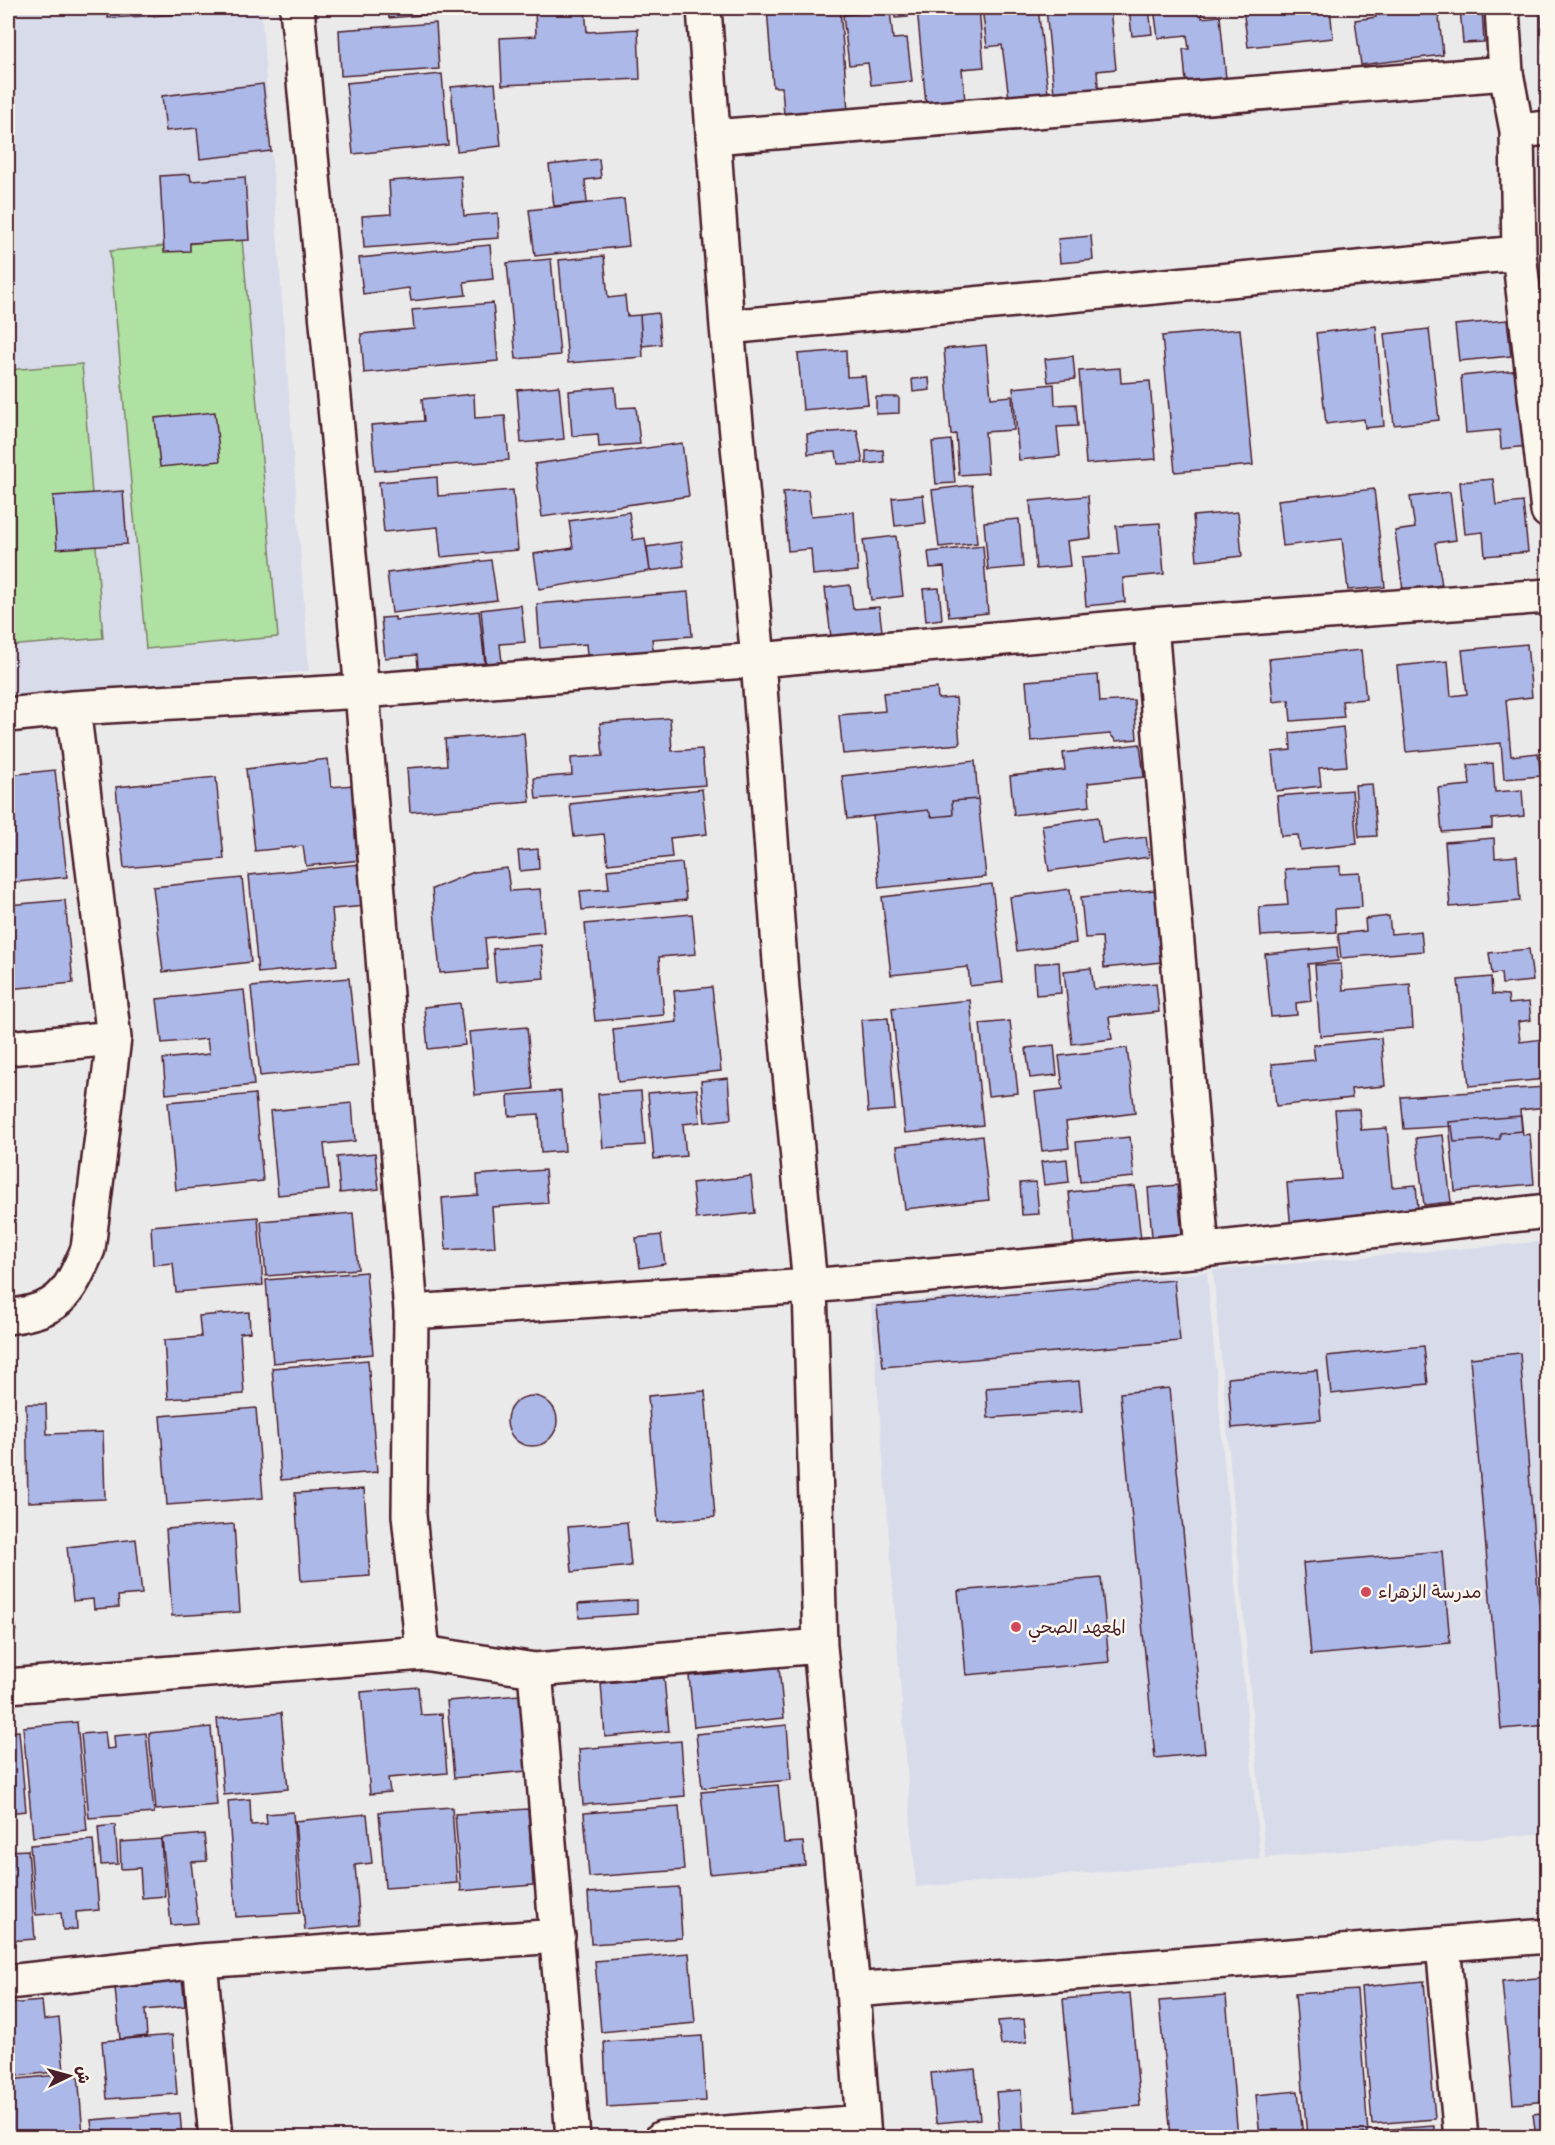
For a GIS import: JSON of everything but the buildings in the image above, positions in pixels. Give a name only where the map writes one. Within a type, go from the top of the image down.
[{"type":"street","points":[[297,8],[362,691],[411,1312],[409,1515],[423,1653]]},
{"type":"street","points":[[662,2138],[863,2130],[853,1990],[820,1646],[810,1286],[782,989],[758,660],[727,327],[704,8]]},
{"type":"street","points":[[1502,8],[1506,73],[1532,130],[1519,253],[1548,511]]},
{"type":"street","points":[[713,138],[1506,73]]},
{"type":"street","points":[[727,327],[1519,253]]},
{"type":"street","points":[[8,715],[73,708],[362,691],[758,660],[1151,625],[1548,596]]},
{"type":"street","points":[[1151,625],[1202,1250]]},
{"type":"street","points":[[8,1317],[38,1313],[59,1301],[74,1280],[88,1249],[114,1038],[73,708]]},
{"type":"street","points":[[8,1047],[114,1038]]},
{"type":"street","points":[[411,1312],[810,1286],[1202,1250],[1548,1211]]},
{"type":"street","points":[[8,1686],[423,1653],[535,1670],[820,1646]]},
{"type":"street","points":[[535,1670],[573,2138]]},
{"type":"street","points":[[8,1982],[200,1961],[558,1936]]},
{"type":"street","points":[[853,1990],[1548,1936]]},
{"type":"street","points":[[1443,1945],[1461,2138]]},
{"type":"street","points":[[200,1961],[216,2138]]},
{"type":"shaded area","points":[[8,8],[261,8],[309,671],[8,701]]},
{"type":"shaded area","points":[[1547,1241],[1547,1833],[1265,1858],[1213,1270]]},
{"type":"shaded area","points":[[1207,1272],[1260,1859],[916,1887],[871,1304]]},
{"type":"green space","points":[[242,239],[278,637],[146,649],[110,251]]},
{"type":"green space","points":[[82,364],[103,638],[8,646],[8,370]]},
{"type":"place","name":"مدرسة الزهراء","points":[[1366,1592]]},
{"type":"place","name":"المعهد الصحي","points":[[1016,1627]]}]
